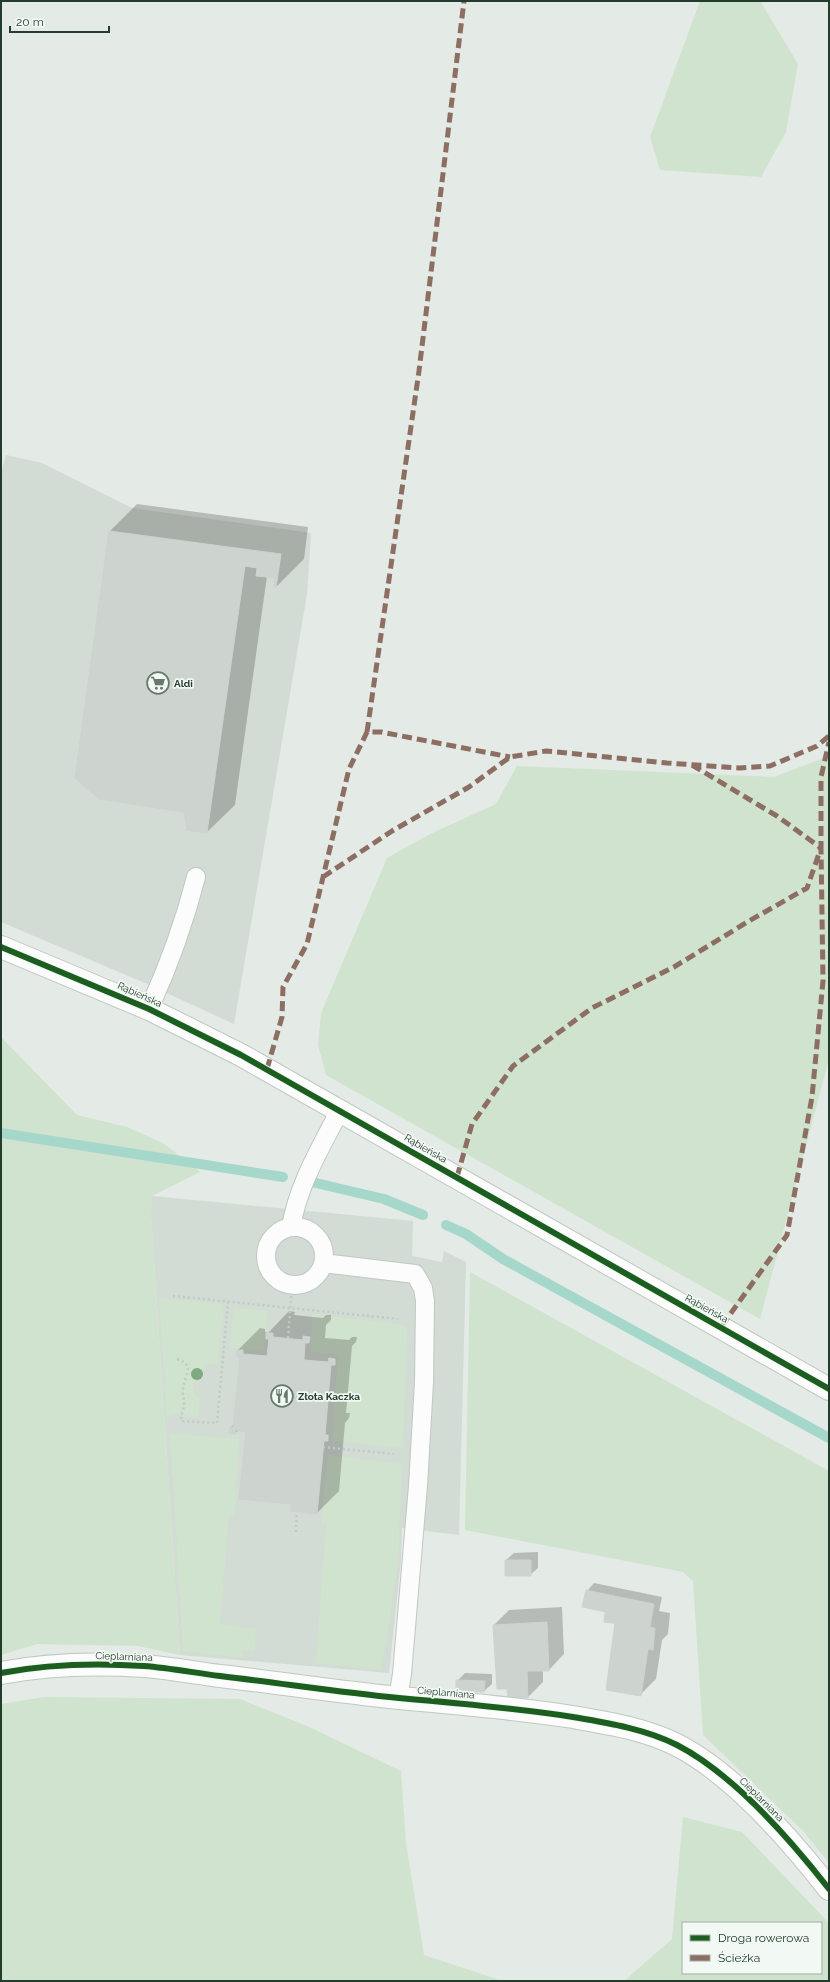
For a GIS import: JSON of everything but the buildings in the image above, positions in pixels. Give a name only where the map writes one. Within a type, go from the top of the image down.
[{"type":"street","name":"Rąbieńska","points":[[1,947],[149,1009],[241,1055],[829,1389]]},
{"type":"street","name":"Cieplarniana","points":[[1,1673],[23,1669],[72,1666],[146,1666],[398,1698],[497,1706],[595,1720],[635,1730],[675,1744],[706,1763],[735,1786],[802,1854],[829,1889]]},
{"type":"lane","points":[[149,1009],[168,968],[185,922],[196,877]]},
{"type":"lane","points":[[291,1226],[300,1191],[340,1110]]},
{"type":"lane","points":[[291,1226],[304,1228],[313,1232],[320,1239],[324,1247],[323,1263],[318,1275],[301,1285],[292,1285],[282,1282],[268,1269],[266,1259],[266,1249],[270,1240],[276,1233],[291,1226]]},
{"type":"lane","points":[[323,1263],[415,1274],[424,1288],[424,1382],[420,1457],[402,1674],[398,1698]]},
{"type":"path","points":[[288,1338],[292,1285]]},
{"type":"path","points":[[174,1296],[424,1322]]},
{"type":"path","points":[[177,1359],[187,1365],[188,1370],[182,1391],[184,1406],[181,1421],[217,1423],[228,1302]]},
{"type":"path","points":[[323,1447],[420,1457]]},
{"type":"path","points":[[296,1532],[297,1512]]},
{"type":"shaded area","points":[[6,455],[42,463],[132,508],[311,533],[307,594],[234,1024],[145,983],[1,922],[1,473]]},
{"type":"shaded area","points":[[152,1196],[413,1221],[412,1256],[442,1262],[444,1251],[466,1262],[459,1535],[402,1528],[401,1560],[389,1673],[180,1655],[151,1215]]},
{"type":"green space","points":[[700,1],[760,1],[798,64],[786,132],[761,177],[660,170],[650,137]]},
{"type":"green space","points":[[829,756],[829,1059],[760,1319],[326,1075],[318,1045],[321,1013],[387,858],[430,834],[496,804],[517,766],[774,777]]},
{"type":"green space","points":[[1,1037],[77,1115],[127,1127],[163,1143],[200,1172],[152,1196],[151,1215],[180,1655],[138,1646],[37,1644],[1,1655]]},
{"type":"green space","points":[[470,1272],[829,1471],[829,1863],[803,1831],[703,1735],[693,1581],[683,1572],[465,1530]]},
{"type":"green space","points":[[159,1298],[224,1304],[218,1365],[205,1364],[202,1377],[196,1380],[193,1387],[194,1394],[200,1398],[198,1418],[188,1417],[183,1412],[170,1416],[167,1419]]},
{"type":"green space","points":[[233,1307],[268,1311],[264,1350],[230,1348]]},
{"type":"green space","points":[[312,1314],[407,1325],[403,1448],[332,1441],[338,1355],[311,1352]]},
{"type":"green space","points":[[170,1433],[239,1439],[235,1515],[229,1515],[220,1624],[256,1629],[255,1651],[244,1650],[243,1658],[183,1651]]},
{"type":"green space","points":[[328,1455],[402,1464],[398,1563],[382,1670],[316,1663],[326,1525],[321,1524]]},
{"type":"green space","points":[[44,1697],[240,1699],[307,1726],[401,1771],[406,1843],[424,1955],[503,1981],[1,1981],[1,1704]]},
{"type":"green space","points":[[683,1817],[742,1832],[828,1922],[829,1981],[624,1981],[672,1939]]},
{"type":"waterway","points":[[1,1133],[283,1177]]},
{"type":"waterway","points":[[316,1183],[384,1199],[423,1215]]},
{"type":"waterway","points":[[446,1225],[466,1234],[503,1259],[829,1438]]},
{"type":"marked path","points":[[367,732],[419,371],[464,1]]},
{"type":"marked path","points":[[267,1069],[282,1017],[283,987],[307,944],[349,769],[367,732],[381,732],[510,757]]},
{"type":"marked path","points":[[323,877],[392,831],[469,787],[510,757],[546,751],[667,763],[740,768],[770,766],[817,746],[829,736]]},
{"type":"marked path","points":[[457,1177],[472,1124],[513,1066],[592,1008],[674,967],[749,921],[807,888],[821,848],[821,777],[829,742]]},
{"type":"marked path","points":[[692,765],[777,816],[821,848],[823,981],[812,1097],[787,1235],[721,1327]]},
{"type":"cycle path","points":[[1,947],[149,1009],[241,1055],[829,1389]]},
{"type":"cycle path","points":[[1,1673],[72,1665],[144,1666],[354,1693],[530,1711],[626,1727],[665,1739],[698,1757],[719,1773],[739,1790],[779,1829],[829,1889]]},
{"type":"place","name":"Aldi","points":[[158,683]]},
{"type":"place","name":"Złota Kaczka","points":[[282,1396]]}]
